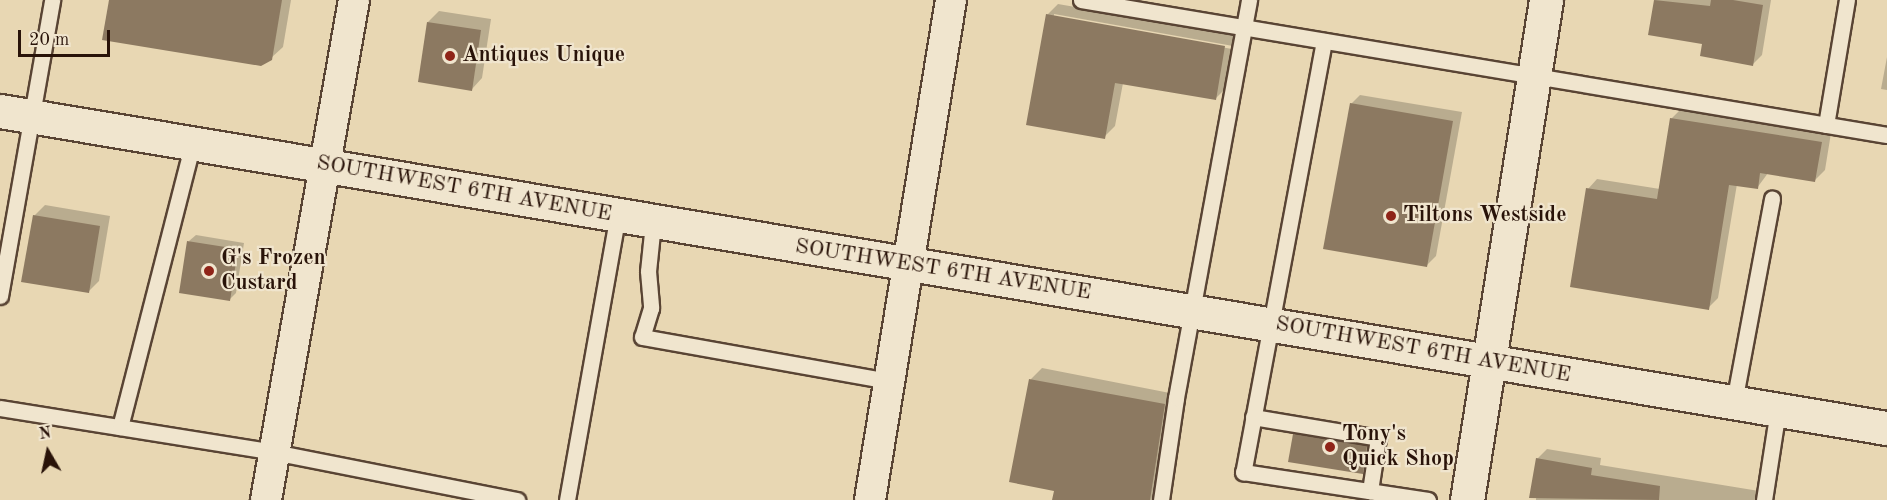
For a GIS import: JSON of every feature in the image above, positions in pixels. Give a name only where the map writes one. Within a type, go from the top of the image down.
[{"type":"main road","points":[[1467,500],[1545,0]]},
{"type":"main road","name":"SOUTHWEST 6TH AVENUE","points":[[0,111],[618,215],[653,223],[1887,428]]},
{"type":"street","points":[[266,500],[323,165],[354,0]]},
{"type":"street","points":[[870,500],[951,0]]},
{"type":"lane","points":[[0,296],[52,0]]},
{"type":"lane","points":[[1081,0],[1887,135]]},
{"type":"lane","points":[[1161,500],[1192,311],[1249,0]]},
{"type":"lane","points":[[1826,125],[1847,0]]},
{"type":"lane","points":[[1324,41],[1244,472],[1428,500]]},
{"type":"lane","points":[[120,426],[193,144]]},
{"type":"lane","points":[[1734,402],[1772,199]]},
{"type":"lane","points":[[567,500],[618,215]]},
{"type":"lane","points":[[653,223],[648,271],[651,308],[642,337],[889,381]]},
{"type":"lane","points":[[0,408],[274,452],[517,500]]},
{"type":"lane","points":[[1764,500],[1778,410]]},
{"type":"lane","points":[[1253,417],[1378,438],[1370,491]]},
{"type":"building","points":[[109,0],[282,0],[272,60],[261,66],[102,40]]},
{"type":"building","points":[[1654,0],[1710,6],[1711,0],[1733,0],[1763,5],[1753,66],[1700,56],[1702,44],[1648,35]]},
{"type":"building","points":[[1046,14],[1225,46],[1216,100],[1115,83],[1105,139],[1026,125]]},
{"type":"building","name":"Antiques Unique","points":[[427,22],[481,30],[472,91],[418,82]]},
{"type":"building","points":[[1350,103],[1453,121],[1427,267],[1323,249]]},
{"type":"building","points":[[1670,118],[1822,142],[1815,182],[1760,173],[1758,189],[1729,185],[1709,310],[1570,287],[1586,188],[1657,199]]},
{"type":"building","points":[[33,215],[100,226],[89,293],[21,282]]},
{"type":"building","name":"G's Frozen Custard","points":[[187,241],[238,249],[230,301],[179,293]]},
{"type":"building","points":[[1029,379],[1165,404],[1150,500],[1052,500],[1054,491],[1009,482]]},
{"type":"building","points":[[1293,434],[1367,446],[1363,474],[1288,462]]},
{"type":"building","points":[[1536,458],[1592,468],[1591,475],[1660,486],[1659,500],[1529,498]]},
{"type":"place","name":"Antiques Unique","points":[[450,56]]},
{"type":"place","name":"Tiltons Westside","points":[[1391,216]]},
{"type":"place","name":"G's Frozen Custard","points":[[209,271]]},
{"type":"place","name":"Tony's Quick Shop","points":[[1330,447]]}]
